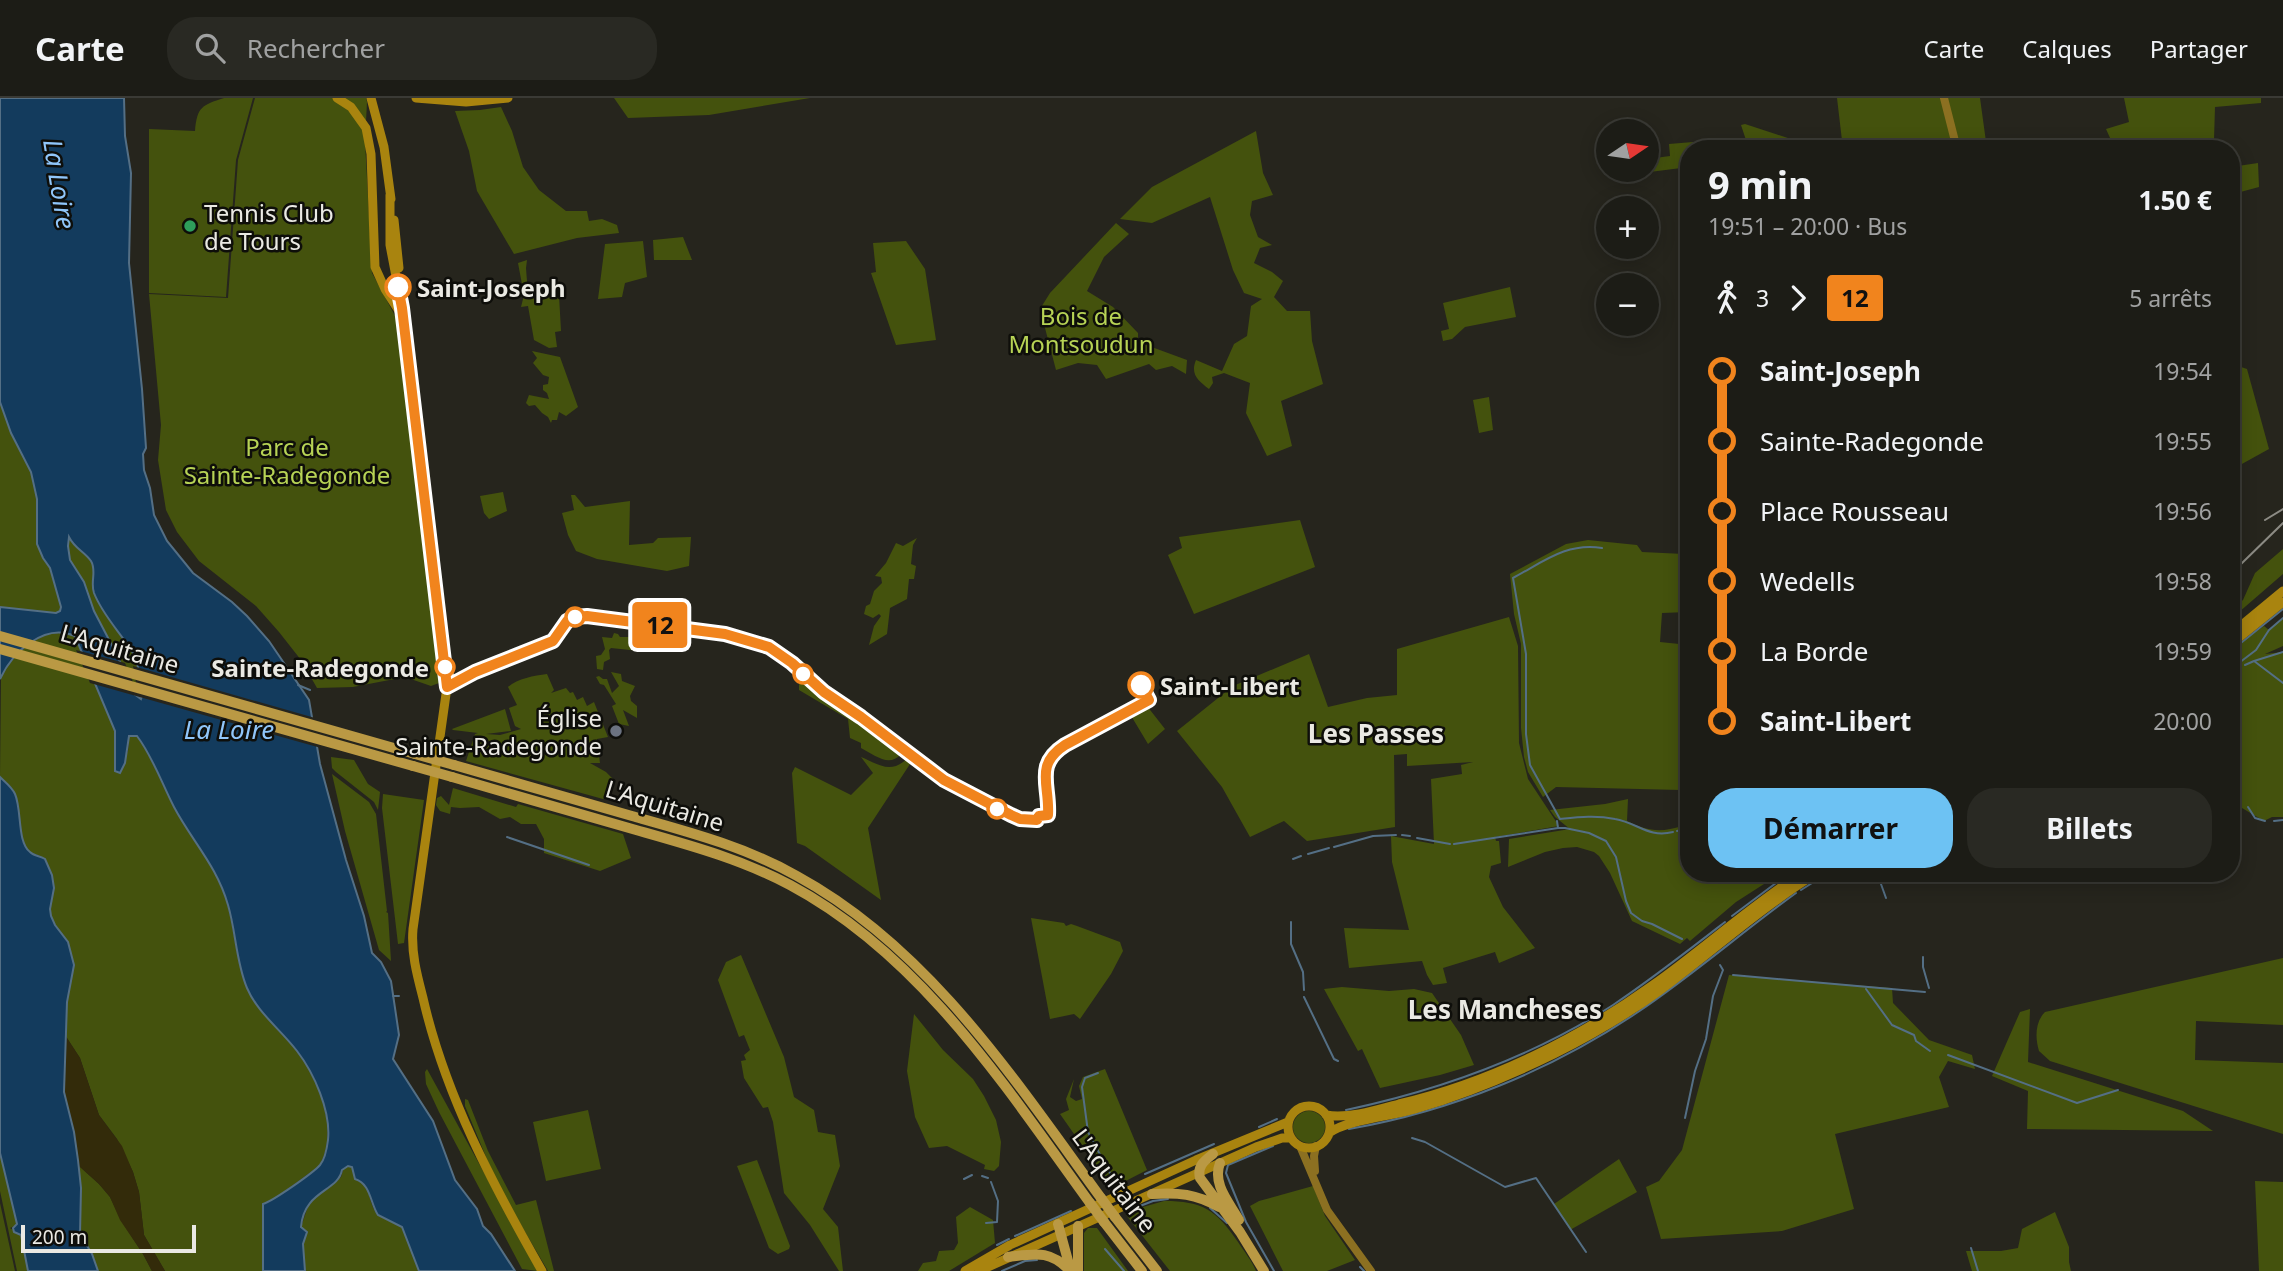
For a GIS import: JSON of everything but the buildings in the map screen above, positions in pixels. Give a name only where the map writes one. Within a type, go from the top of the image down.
[{"type":"highway","name":"L'Aquitaine","points":[[0,636],[713,840],[756,856],[797,876],[846,906],[891,942],[932,982],[1023,1091],[1110,1220],[1157,1271]]},
{"type":"highway","name":"L'Aquitaine","points":[[0,649],[709,851],[751,867],[801,892],[848,922],[931,998],[976,1049],[1096,1200]]},
{"type":"highway","points":[[1217,1158],[1218,1183],[1266,1271],[1204,1183],[1199,1173],[1201,1164],[1217,1158]]},
{"type":"highway","points":[[1152,1194],[1191,1194],[1224,1210]]},
{"type":"highway","name":"L'Aquitaine","points":[[1110,1220],[1118,1241],[1142,1271]]},
{"type":"highway","points":[[1077,1266],[1078,1226]]},
{"type":"highway","points":[[1060,1230],[1077,1266]]},
{"type":"highway","points":[[1060,1230],[1070,1271]]},
{"type":"highway","points":[[1118,1241],[1134,1271]]},
{"type":"highway","points":[[1008,1257],[1049,1255],[1070,1271]]},
{"type":"main road","points":[[337,98],[351,107],[366,128],[373,192],[374,260],[377,274],[403,312]]},
{"type":"main road","points":[[371,98],[384,147],[390,195],[388,225],[403,312],[447,687],[413,929],[415,964],[433,1038],[444,1070],[494,1186],[542,1271]]},
{"type":"main road","points":[[416,98],[466,102],[508,98]]},
{"type":"main road","points":[[374,232],[378,260],[385,265],[396,267]]},
{"type":"main road","points":[[2240,627],[2283,591]]},
{"type":"main road","points":[[2240,637],[2283,602]]},
{"type":"main road","points":[[1326,1115],[1359,1113],[1426,1097],[1493,1073],[1550,1047],[1597,1022],[1642,993],[1789,882]]},
{"type":"main road","points":[[1288,1122],[1290,1138],[1300,1146],[1316,1146],[1339,1126],[1408,1111],[1451,1097],[1566,1048],[1658,992],[1762,911],[1804,882]]},
{"type":"main road","points":[[979,1271],[1060,1230],[1217,1158],[1288,1122],[1295,1111],[1305,1106],[1318,1108],[1326,1115],[1329,1133]]},
{"type":"main road","points":[[1217,1158],[1274,1140],[1290,1138]]},
{"type":"main road","points":[[965,1271],[1010,1245],[1078,1226],[1199,1173]]},
{"type":"street","points":[[1944,98],[1955,140]]},
{"type":"street","points":[[1300,1146],[1327,1210],[1371,1271]]},
{"type":"street","points":[[1315,1177],[1316,1146]]},
{"type":"green space","name":"Tennis Club de Tours","points":[[224,98],[253,98],[236,160],[226,297],[149,293],[149,129],[195,131],[197,117],[202,108]]},
{"type":"green space","name":"Parc de Sainte-Radegonde","points":[[255,98],[366,98],[365,141],[372,273],[400,325],[439,683],[431,686],[405,677],[353,687],[317,688],[301,660],[256,606],[199,561],[177,532],[166,510],[158,460],[161,425],[149,294],[228,298],[238,160]]},
{"type":"green space","points":[[614,98],[810,98],[709,115],[628,118]]},
{"type":"green space","points":[[1837,98],[1980,98],[1986,140],[1842,140]]},
{"type":"green space","points":[[2124,98],[2261,98],[2261,103],[2215,107],[2214,140],[2111,140],[2106,129],[2129,122]]},
{"type":"green space","points":[[501,107],[523,167],[539,190],[566,211],[587,211],[589,221],[602,219],[617,225],[619,233],[577,238],[514,254],[477,191],[469,151],[455,111]]},
{"type":"green space","points":[[1745,124],[1794,140],[1746,140],[1741,125]]},
{"type":"green space","points":[[1256,131],[1263,173],[1273,195],[1252,201],[1250,215],[1258,237],[1272,245],[1260,248],[1254,263],[1283,281],[1274,297],[1287,311],[1310,311],[1312,341],[1323,384],[1281,401],[1292,446],[1267,456],[1246,413],[1250,383],[1224,373],[1212,377],[1213,383],[1209,389],[1198,380],[1194,369],[1196,360],[1222,371],[1234,344],[1247,336],[1251,306],[1262,299],[1244,293],[1233,270],[1210,197],[1152,223],[1120,219],[1152,187]]},
{"type":"green space","points":[[1680,143],[1680,168],[1659,171],[1659,157],[1670,156],[1669,144]]},
{"type":"green space","points":[[2258,163],[2259,187],[2240,192],[2240,166]]},
{"type":"green space","name":"Bois de Montsoudun","points":[[1116,223],[1129,234],[1104,257],[1087,291],[1113,307],[1138,333],[1138,342],[1187,360],[1186,374],[1172,366],[1156,370],[1149,364],[1106,379],[1097,365],[1078,363],[1056,370],[1040,309],[1050,293]]},
{"type":"green space","points":[[683,237],[692,260],[654,260],[653,240]]},
{"type":"green space","points":[[643,241],[647,277],[625,283],[622,297],[598,299],[605,244]]},
{"type":"green space","points":[[906,241],[925,269],[936,340],[896,345],[871,273],[876,272],[873,243]]},
{"type":"green space","points":[[527,260],[528,295],[543,300],[540,291],[547,292],[548,282],[552,292],[559,295],[561,331],[555,332],[557,347],[549,348],[534,340],[528,306],[521,307],[524,295],[518,263]]},
{"type":"green space","points":[[1510,287],[1516,317],[1465,327],[1452,339],[1443,341],[1441,331],[1449,329],[1443,303]]},
{"type":"green space","points":[[532,351],[560,357],[578,407],[566,416],[559,412],[557,420],[552,420],[551,423],[535,405],[529,406],[526,403],[529,395],[549,399],[543,385],[548,384],[549,377],[543,375],[533,363],[537,358]]},
{"type":"green space","points":[[2240,368],[2247,369],[2269,449],[2240,465]]},
{"type":"green space","points":[[1489,397],[1493,430],[1479,433],[1473,400]]},
{"type":"green space","points":[[0,402],[11,433],[31,472],[37,499],[36,536],[43,558],[53,576],[60,612],[0,607]]},
{"type":"green space","points":[[503,492],[507,511],[489,519],[484,513],[480,496]]},
{"type":"green space","points":[[571,495],[575,495],[585,507],[630,501],[629,545],[653,543],[658,538],[691,537],[689,566],[667,571],[597,559],[576,551],[562,513],[574,510]]},
{"type":"green space","points":[[1300,520],[1315,567],[1194,614],[1168,555],[1182,548],[1179,537]]},
{"type":"green space","points":[[70,536],[92,564],[97,598],[135,658],[141,699],[133,693],[94,611],[84,582],[70,560]]},
{"type":"green space","points":[[917,538],[913,545],[911,564],[916,566],[914,579],[909,579],[907,599],[890,608],[887,634],[869,645],[874,626],[881,616],[879,614],[873,618],[864,614],[874,591],[882,583],[881,577],[875,576],[886,563],[896,543],[903,546]]},
{"type":"green space","points":[[1588,540],[1637,545],[1642,552],[1680,554],[1680,612],[1662,613],[1660,642],[1680,644],[1680,790],[1556,787],[1543,797],[1528,772],[1521,728],[1521,644],[1514,614],[1510,574],[1566,544]]},
{"type":"green space","points":[[2283,549],[2283,574],[2240,611],[2240,602],[2255,573]]},
{"type":"green space","points":[[1509,617],[1518,646],[1519,743],[1528,779],[1559,826],[1495,837],[1496,841],[1499,841],[1501,863],[1491,866],[1489,877],[1503,907],[1535,948],[1499,963],[1495,952],[1443,968],[1447,983],[1433,985],[1422,961],[1349,968],[1344,928],[1409,930],[1392,862],[1391,836],[1434,844],[1431,779],[1462,774],[1461,765],[1473,762],[1407,766],[1407,754],[1394,755],[1395,827],[1307,841],[1284,821],[1250,837],[1222,787],[1177,731],[1233,686],[1309,654],[1328,707],[1367,698],[1397,695],[1397,649]]},
{"type":"green space","points":[[2283,618],[2283,646],[2265,654],[2283,652],[2283,817],[2272,817],[2264,821],[2240,805],[2240,643],[2264,626],[2269,630]]},
{"type":"green space","points":[[631,625],[648,628],[649,652],[611,648],[610,659],[604,662],[603,670],[597,669],[596,656],[601,655],[605,649],[602,637],[612,638],[614,633],[620,637],[629,637]]},
{"type":"green space","points":[[56,633],[75,636],[115,731],[115,771],[128,751],[129,736],[137,736],[141,741],[175,808],[213,869],[223,891],[248,989],[258,1006],[305,1063],[319,1091],[327,1122],[325,1152],[319,1166],[270,1202],[263,1237],[263,1271],[165,1271],[144,1235],[139,1192],[133,1172],[117,1139],[99,1115],[80,1058],[65,1035],[67,1002],[74,965],[68,942],[51,916],[51,899],[40,856],[29,852],[24,846],[12,788],[0,777],[1,677],[12,657],[43,635]]},
{"type":"green space","points":[[611,672],[621,674],[622,681],[635,686],[630,696],[637,706],[637,718],[623,710],[629,726],[619,724],[612,706],[616,704],[596,677],[607,679],[612,693],[619,686]]},
{"type":"green space","points":[[547,674],[554,690],[551,693],[566,688],[570,693],[573,692],[577,700],[583,697],[587,706],[594,702],[608,737],[597,739],[600,763],[590,763],[613,779],[612,792],[603,799],[466,761],[475,734],[478,733],[452,729],[505,709],[511,731],[486,734],[500,735],[521,729],[515,726],[509,708],[517,705],[508,687],[521,679]]},
{"type":"green space","points":[[799,681],[851,712],[901,754],[887,760],[861,748],[861,743],[850,738],[848,719],[799,690]]},
{"type":"green space","points":[[1147,706],[1165,729],[1148,744],[1130,714]]},
{"type":"green space","points":[[331,757],[354,760],[368,784],[380,792],[378,810],[374,802],[332,768]]},
{"type":"green space","points":[[861,757],[890,767],[907,759],[912,761],[868,828],[881,900],[797,843],[792,773],[795,767],[851,795],[873,773]]},
{"type":"green space","points":[[332,774],[369,802],[376,814],[391,961],[379,950],[345,831]]},
{"type":"green space","points":[[453,788],[623,834],[631,858],[600,871],[544,853],[544,839],[536,824],[521,824],[510,817],[500,819],[479,807],[451,807],[450,814],[440,811],[436,805],[437,798],[441,796],[449,805]]},
{"type":"green space","points":[[383,794],[424,800],[404,943],[398,944],[382,808]]},
{"type":"green space","points":[[1628,799],[1627,821],[1647,829],[1667,830],[1680,827],[1680,882],[1767,882],[1736,902],[1690,941],[1687,938],[1680,944],[1632,921],[1610,873],[1594,852],[1577,847],[1563,848],[1508,867],[1509,839],[1570,829],[1550,810]]},
{"type":"green space","points":[[1031,918],[1064,923],[1066,926],[1071,924],[1120,942],[1123,951],[1111,974],[1080,1019],[1074,1014],[1050,1019]]},
{"type":"green space","points":[[741,955],[784,1057],[794,1097],[814,1110],[818,1132],[835,1135],[840,1166],[823,1209],[838,1227],[843,1271],[839,1271],[810,1225],[784,1193],[773,1122],[768,1107],[763,1108],[744,1078],[741,1061],[746,1060],[744,1055],[750,1050],[744,1035],[739,1037],[718,980],[726,962]]},
{"type":"green space","points":[[2283,958],[2283,1025],[2196,1021],[2195,1060],[2283,1063],[2283,1134],[2050,1061],[2039,1051],[2037,1030],[2039,1020],[2045,1012]]},
{"type":"green space","points":[[1729,975],[1892,988],[1893,1003],[1929,1040],[1972,1055],[1975,1069],[1948,1061],[1939,1077],[1949,1107],[1835,1134],[1854,1209],[1782,1231],[1661,1239],[1646,1187],[1659,1181],[1682,1150]]},
{"type":"green space","points":[[1342,987],[1389,991],[1414,989],[1432,993],[1461,1035],[1474,1065],[1380,1088],[1362,1049],[1358,1051],[1324,989]]},
{"type":"green space","points":[[2030,1009],[2028,1062],[2183,1111],[2213,1131],[2027,1129],[2028,1091],[1992,1076],[2020,1012]]},
{"type":"green space","points":[[914,1014],[943,1050],[973,1079],[984,1096],[996,1120],[1001,1142],[999,1166],[994,1171],[984,1169],[985,1165],[947,1146],[929,1148],[915,1117],[907,1071]]},
{"type":"green space","points":[[427,1069],[538,1271],[522,1269],[439,1112],[426,1084]]},
{"type":"green space","points":[[1105,1069],[1147,1170],[1112,1188],[1060,1114],[1069,1110],[1066,1099],[1074,1079],[1070,1097],[1076,1101],[1082,1099],[1079,1086],[1083,1077]]},
{"type":"green space","points":[[465,1099],[468,1100],[488,1151],[516,1205],[536,1200],[554,1271],[548,1271],[498,1186],[465,1106]]},
{"type":"green space","points":[[588,1110],[601,1169],[546,1181],[533,1122]]},
{"type":"green space","points":[[1309,1111],[1320,1116],[1325,1127],[1320,1138],[1309,1143],[1298,1138],[1293,1127],[1298,1116]]},
{"type":"green space","points":[[0,1153],[17,1225],[10,1228],[21,1235],[28,1271],[17,1271],[0,1191]]},
{"type":"green space","points":[[1619,1159],[1637,1192],[1570,1230],[1554,1204]]},
{"type":"green space","points":[[757,1160],[790,1246],[778,1254],[769,1248],[737,1166]]},
{"type":"green space","points":[[79,1166],[110,1197],[152,1271],[98,1271],[80,1234]]},
{"type":"green space","points":[[351,1166],[355,1179],[367,1189],[376,1212],[402,1227],[419,1271],[305,1271],[303,1244],[306,1232],[301,1227],[309,1203],[341,1177],[344,1167]]},
{"type":"green space","points":[[2255,1181],[2283,1182],[2283,1271],[2259,1271]]},
{"type":"green space","points":[[1313,1186],[1325,1216],[1355,1260],[1327,1271],[1283,1271],[1250,1206]]},
{"type":"green space","points":[[1164,1201],[1189,1203],[1215,1215],[1230,1231],[1256,1271],[1170,1271],[1126,1215]]},
{"type":"green space","points":[[0,1203],[15,1271],[0,1271]]},
{"type":"green space","points":[[970,1207],[993,1220],[995,1243],[949,1271],[918,1271],[923,1263],[936,1261],[939,1251],[954,1250],[958,1243],[956,1217]]},
{"type":"green space","points":[[2055,1212],[2069,1247],[2071,1271],[1972,1271],[1966,1251],[2018,1248],[2022,1229]]},
{"type":"green space","points":[[1088,1228],[1097,1228],[1128,1271],[1084,1271],[1084,1233]]},
{"type":"sand","points":[[65,1035],[80,1058],[99,1115],[122,1146],[139,1192],[144,1235],[165,1271],[152,1271],[120,1220],[110,1197],[79,1166],[64,1092]]},
{"type":"water","name":"La Loire","points":[[0,98],[124,98],[125,136],[131,173],[129,263],[142,389],[146,448],[143,454],[144,470],[154,515],[167,541],[193,573],[247,616],[269,641],[309,700],[320,764],[364,916],[372,953],[381,962],[391,981],[399,1035],[393,1059],[433,1121],[455,1180],[477,1209],[483,1226],[515,1271],[419,1271],[402,1227],[378,1215],[367,1189],[355,1179],[352,1167],[348,1166],[334,1183],[314,1199],[303,1215],[301,1227],[307,1232],[303,1244],[305,1271],[263,1271],[263,1204],[293,1186],[322,1163],[328,1140],[324,1105],[303,1060],[251,997],[241,968],[231,915],[223,891],[137,736],[129,736],[125,763],[120,773],[115,771],[115,731],[75,636],[52,633],[30,642],[12,659],[0,679],[0,607],[56,613],[61,607],[50,568],[37,544],[37,499],[31,472],[11,433],[0,402]],"holes":[[[69,537],[91,561],[93,589],[98,601],[135,658],[141,699],[133,693],[94,611],[84,582],[70,560]]]},
{"type":"water","points":[[0,777],[15,794],[26,847],[45,859],[52,875],[54,888],[51,916],[68,942],[74,965],[67,1002],[64,1092],[78,1160],[81,1188],[80,1234],[98,1271],[28,1271],[21,1235],[14,1232],[13,1228],[17,1224],[0,1153]]},
{"type":"pier","points":[[76,650],[125,663],[138,694],[133,666],[315,718],[321,748],[90,683]]},
{"type":"waterway","points":[[1602,548],[1566,551],[1513,578],[1526,654],[1526,734],[1530,765],[1560,819],[1608,818],[1650,832],[1673,832]]},
{"type":"waterway","points":[[2240,644],[2283,609]]},
{"type":"waterway","points":[[2240,662],[2256,650],[2269,630],[2283,618]]},
{"type":"waterway","points":[[2254,661],[2283,652]]},
{"type":"waterway","points":[[2245,665],[2254,661],[2283,683]]},
{"type":"waterway","points":[[298,685],[310,690]]},
{"type":"waterway","points":[[2248,807],[2255,818],[2265,821]]},
{"type":"waterway","points":[[2274,821],[2283,820]]},
{"type":"waterway","points":[[1454,844],[1558,828],[1557,821]]},
{"type":"waterway","points":[[1558,828],[1589,833],[1606,841],[1616,857],[1631,913],[1642,921],[1682,939]]},
{"type":"waterway","points":[[1334,847],[1373,836],[1396,835]]},
{"type":"waterway","points":[[1402,835],[1410,836]]},
{"type":"waterway","points":[[507,837],[589,865]]},
{"type":"waterway","points":[[1417,838],[1450,844]]},
{"type":"waterway","points":[[1308,854],[1329,848]]},
{"type":"waterway","points":[[1293,859],[1301,856]]},
{"type":"waterway","points":[[1732,916],[1777,882]]},
{"type":"waterway","points":[[1801,890],[1814,882]]},
{"type":"waterway","points":[[1880,882],[1886,898]]},
{"type":"waterway","points":[[1349,1129],[1426,1111],[1463,1099],[1500,1086],[1571,1052],[1658,998],[1796,893]]},
{"type":"waterway","points":[[1291,922],[1291,944],[1303,972],[1304,990]]},
{"type":"waterway","points":[[1346,1110],[1450,1082],[1550,1041],[1613,1005],[1725,922]]},
{"type":"waterway","points":[[1923,957],[1929,988]]},
{"type":"waterway","points":[[1685,1118],[1695,1071],[1706,1039],[1713,996],[1723,970],[1720,965]]},
{"type":"waterway","points":[[1733,975],[1925,992]]},
{"type":"waterway","points":[[1866,989],[1892,1025],[1914,1035],[1916,1041],[1930,1051]]},
{"type":"waterway","points":[[393,996],[399,996]]},
{"type":"waterway","points":[[1304,997],[1334,1059],[1338,1061]]},
{"type":"waterway","points":[[1948,1055],[2077,1103],[2118,1090]]},
{"type":"waterway","points":[[1098,1073],[1085,1078],[1082,1087],[1088,1132],[1112,1177]]},
{"type":"waterway","points":[[1259,1127],[1277,1119]]},
{"type":"waterway","points":[[1412,1138],[1425,1142],[1505,1187],[1536,1178],[1586,1252]]},
{"type":"waterway","points":[[1145,1174],[1214,1144]]},
{"type":"waterway","points":[[1273,1146],[1228,1165],[1226,1173],[1246,1222],[1274,1271]]},
{"type":"waterway","points":[[964,1179],[972,1175]]},
{"type":"waterway","points":[[982,1176],[988,1178]]},
{"type":"waterway","points":[[986,1223],[997,1222],[998,1201],[991,1182]]},
{"type":"waterway","points":[[1127,1211],[1153,1201],[1168,1199]]},
{"type":"waterway","points":[[1210,1208],[1227,1223]]},
{"type":"waterway","points":[[1015,1236],[1071,1211]]},
{"type":"waterway","points":[[997,1245],[1009,1239]]},
{"type":"waterway","points":[[1971,1248],[1978,1271]]},
{"type":"waterway","points":[[1105,1249],[1124,1271]]},
{"type":"waterway","points":[[1002,1271],[1025,1261],[1037,1260]]},
{"type":"waterway","points":[[1360,1267],[1364,1271]]},
{"type":"tram line","points":[[2265,520],[2283,509]]},
{"type":"tram line","points":[[2240,565],[2283,523]]},
{"type":"bus line","name":"12","points":[[398,287],[447,687],[475,672],[553,641],[565,623],[575,617],[587,616],[733,635],[775,650],[812,683],[944,780],[1020,819],[1037,820],[1043,814],[1048,815],[1045,771],[1053,754],[1149,700],[1141,685]]},
{"type":"place","name":"Tennis Club de Tours","points":[[190,226]]},
{"type":"place","name":"Saint-Joseph","points":[[398,287]]},
{"type":"place","name":"Sainte-Radegonde","points":[[445,667]]},
{"type":"place","name":"Saint-Libert","points":[[1141,685]]},
{"type":"place","name":"Église Sainte-Radegonde","points":[[616,731]]},
{"type":"district","name":"Les Passes","points":[[1376,733]]},
{"type":"district","name":"Les Mancheses","points":[[1505,1009]]}]
